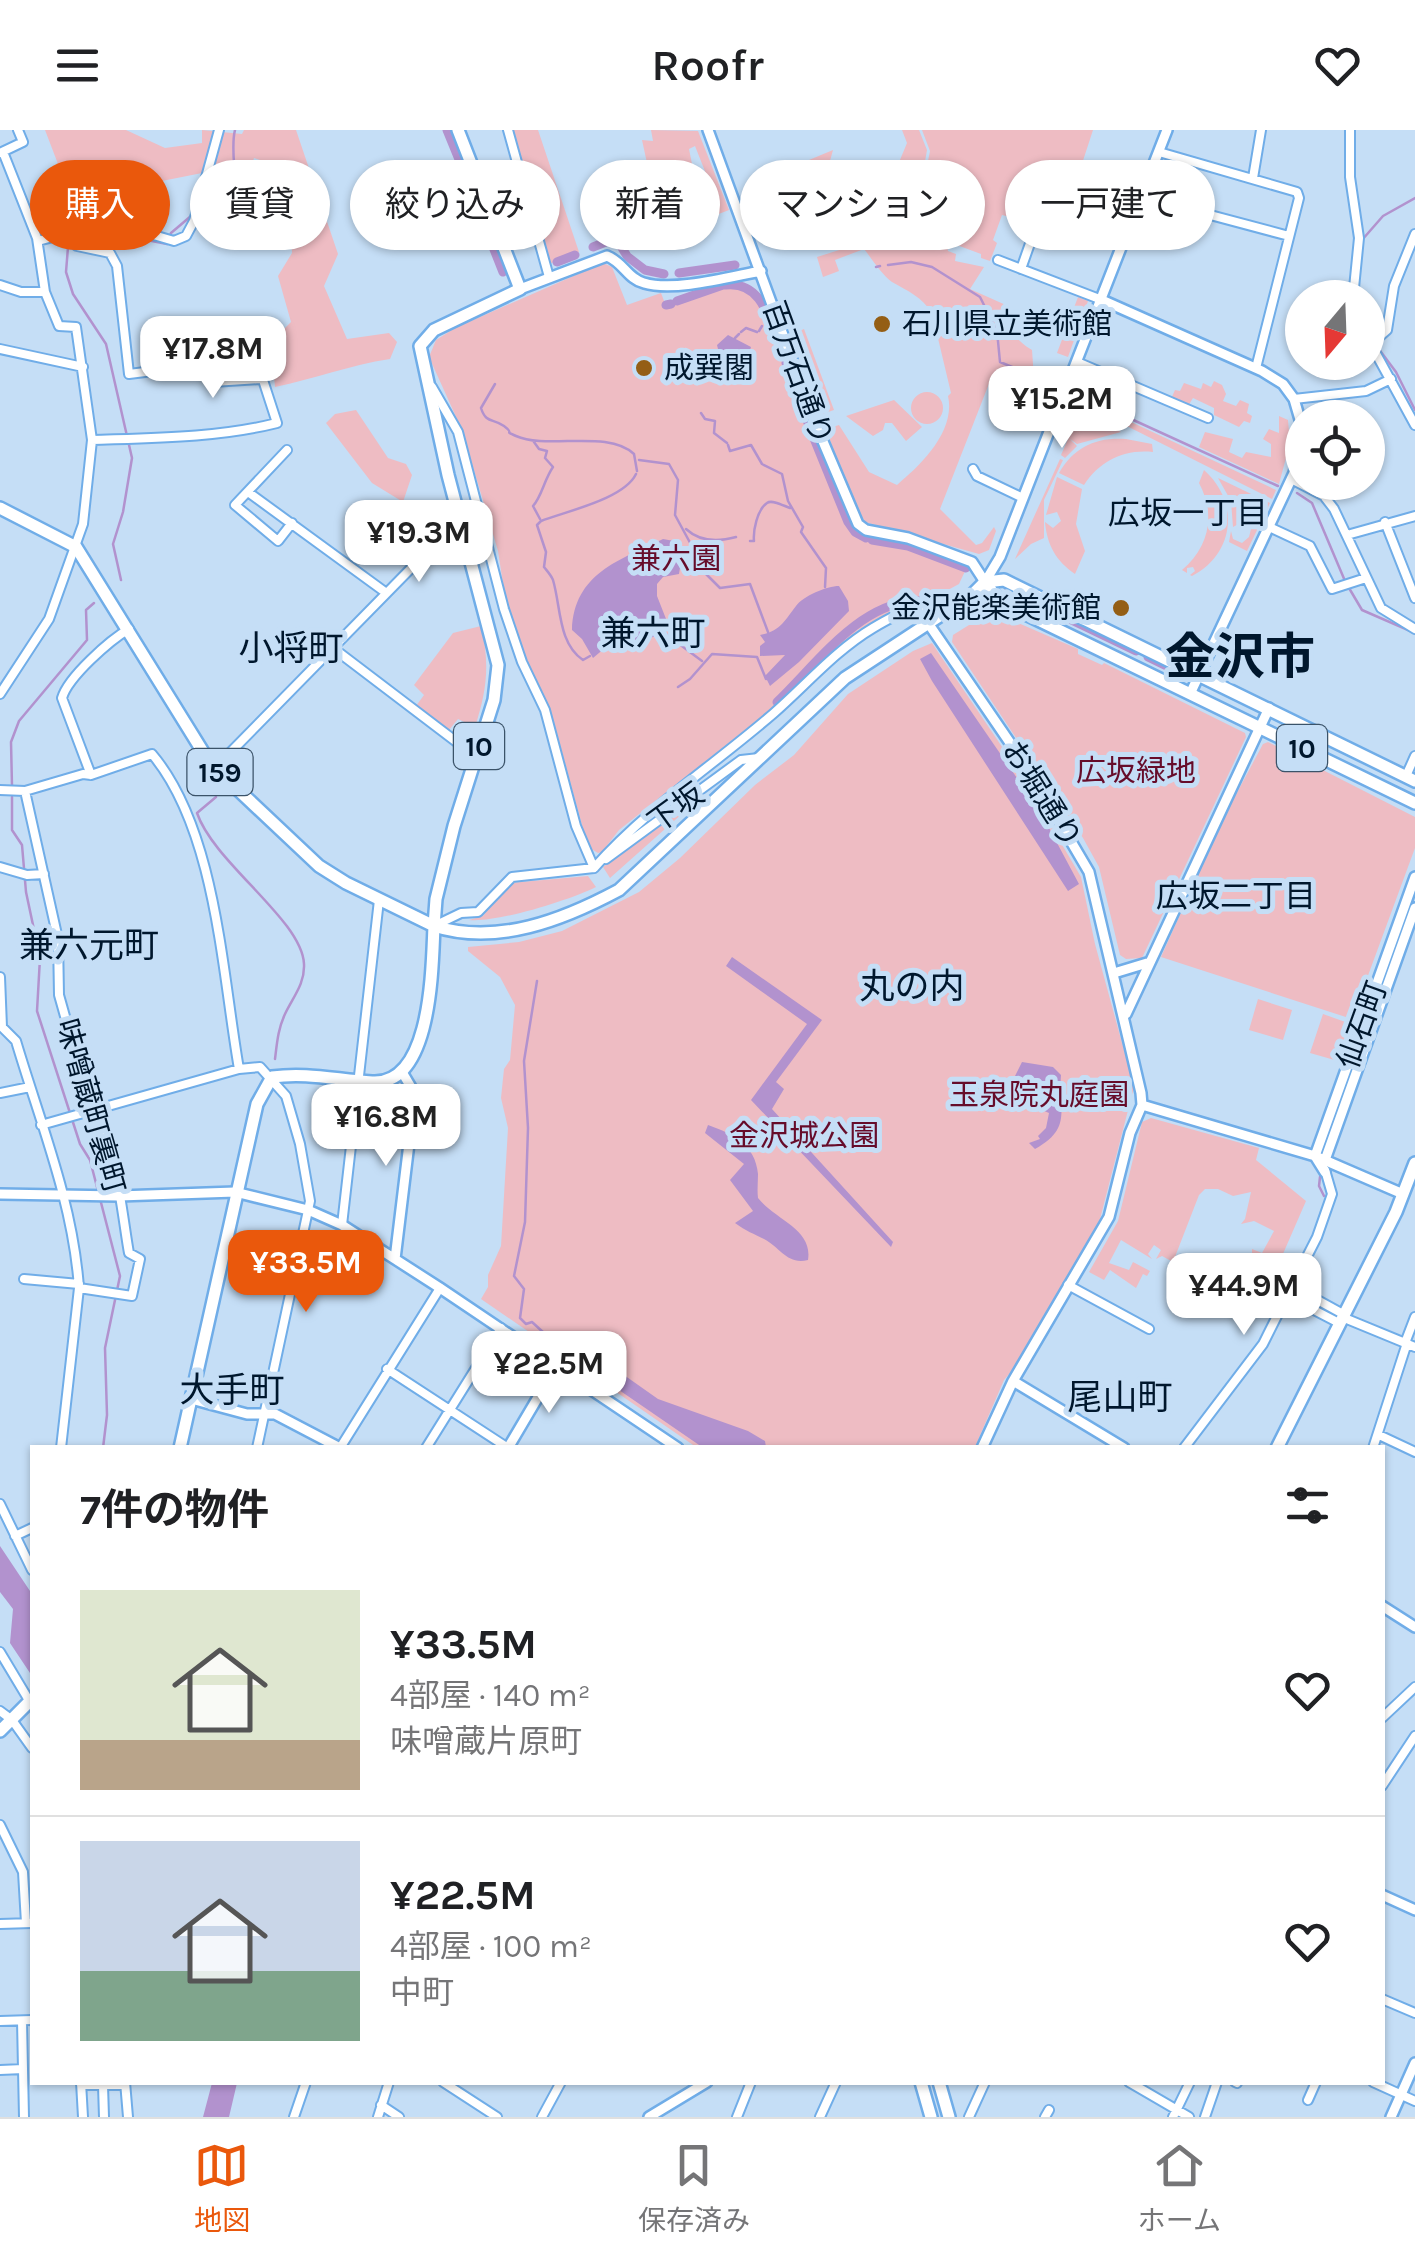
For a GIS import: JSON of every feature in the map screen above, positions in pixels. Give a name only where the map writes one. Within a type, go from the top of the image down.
[{"type":"main road","points":[[458,130],[520,288]]},
{"type":"main road","name":"10","points":[[434,926],[436,899],[454,826],[494,700],[498,664],[420,346],[427,335],[520,288]]},
{"type":"main road","name":"159","points":[[0,508],[76,547],[202,752],[216,768],[320,866],[434,926]]},
{"type":"main road","name":"百万石通り","points":[[985,582],[1004,580],[1410,778]]},
{"type":"main road","points":[[181,1445],[235,1192],[257,1104],[272,1077],[313,1075],[385,1081],[402,1072],[419,1048],[434,926],[474,934],[531,925],[587,907],[618,890],[845,678],[985,582]]},
{"type":"main road","name":"百万石通り","points":[[985,582],[999,601],[1415,803]]},
{"type":"main road","points":[[1278,1445],[1341,1318],[1409,1196],[1415,1162]]},
{"type":"main road","points":[[0,1731],[30,1701]]},
{"type":"main road","points":[[922,2085],[931,2117]]},
{"type":"main road","points":[[940,2085],[949,2117]]},
{"type":"street","points":[[18,130],[23,142],[2,153],[30,221]]},
{"type":"street","points":[[170,239],[186,236],[194,221],[219,130]]},
{"type":"street","points":[[508,130],[549,277]]},
{"type":"street","points":[[708,130],[761,272]]},
{"type":"street","points":[[1156,160],[1167,130]]},
{"type":"street","points":[[1253,178],[1262,130]]},
{"type":"street","points":[[1350,130],[1350,177],[1359,238],[1355,280]]},
{"type":"street","points":[[1159,152],[1298,192],[1256,368]]},
{"type":"street","points":[[1215,216],[1288,236]]},
{"type":"street","points":[[1385,332],[1394,286],[1415,234]]},
{"type":"street","points":[[0,694],[49,618],[76,547],[83,524],[92,440],[76,328],[59,326],[45,292],[39,250]]},
{"type":"street","points":[[92,440],[249,430],[277,423],[263,380],[212,382],[209,364],[129,374],[117,266],[110,253],[95,250]]},
{"type":"street","points":[[1022,268],[1028,250]]},
{"type":"street","points":[[985,582],[994,571],[1121,250]]},
{"type":"street","name":"百万石通り","points":[[520,288],[607,256],[638,282],[650,285],[761,272],[816,425],[858,524],[866,530],[908,538],[972,562],[985,582]]},
{"type":"street","points":[[998,260],[1102,300],[1256,368],[1278,380],[1294,399],[1366,392],[1391,380]]},
{"type":"street","points":[[0,285],[21,292],[45,292]]},
{"type":"street","points":[[0,348],[84,367]]},
{"type":"street","points":[[1078,362],[1208,418]]},
{"type":"street","points":[[1385,370],[1415,425]]},
{"type":"street","points":[[424,374],[458,432],[504,609],[522,662],[545,710],[576,826],[594,868]]},
{"type":"street","points":[[1004,407],[1052,426]]},
{"type":"street","points":[[288,450],[235,505],[278,541],[292,523]]},
{"type":"street","points":[[973,469],[976,476],[1023,498]]},
{"type":"street","points":[[248,492],[385,592]]},
{"type":"street","points":[[1190,694],[1285,492]]},
{"type":"street","points":[[1327,500],[1384,612],[1415,629]]},
{"type":"street","points":[[1347,534],[1415,516]]},
{"type":"street","points":[[1385,522],[1415,598]]},
{"type":"street","points":[[1269,527],[1310,546],[1332,589],[1366,578]]},
{"type":"street","points":[[216,768],[426,552]]},
{"type":"street","points":[[434,926],[461,913],[478,912],[512,877],[594,868],[622,836],[773,714],[854,640],[916,608],[944,613]]},
{"type":"street","name":"お堀通り","points":[[928,623],[1084,860],[1125,1016],[1142,1105]]},
{"type":"street","points":[[91,775],[62,698],[65,689],[104,644],[129,628]]},
{"type":"street","points":[[333,648],[475,756]]},
{"type":"street","points":[[1136,668],[1145,648]]},
{"type":"street","points":[[1125,1016],[1269,708]]},
{"type":"street","points":[[0,790],[25,792],[152,754],[167,772],[207,866],[239,1069]]},
{"type":"street","points":[[1410,778],[1415,756]]},
{"type":"street","name":"下坂","points":[[594,868],[741,760],[761,758]]},
{"type":"street","name":"味噌蔵町裏町","points":[[25,792],[58,940],[59,995],[92,1112],[108,1142],[129,1253],[140,1260],[132,1296],[79,1286]]},
{"type":"street","points":[[0,867],[24,874],[44,874]]},
{"type":"street","name":"仙石町","points":[[1320,1158],[1389,964],[1415,877]]},
{"type":"street","points":[[342,1226],[379,900]]},
{"type":"street","name":"仙石町","points":[[1389,964],[1415,908]]},
{"type":"street","points":[[1114,972],[1149,961]]},
{"type":"street","points":[[0,977],[2,1028],[16,1041],[64,1194],[79,1286],[61,1445]]},
{"type":"street","points":[[42,1125],[239,1069],[260,1067],[286,1096],[300,1144],[310,1202],[259,1445]]},
{"type":"street","points":[[394,1260],[415,1094],[402,1072]]},
{"type":"street","points":[[0,1092],[30,1088]]},
{"type":"street","points":[[983,1445],[1013,1381],[1109,1217],[1130,1133],[1142,1105],[1320,1158],[1409,1196]]},
{"type":"street","points":[[1186,1445],[1263,1344],[1317,1236],[1332,1194],[1320,1158]]},
{"type":"street","points":[[0,1194],[118,1196],[235,1192],[308,1210],[342,1226],[440,1288],[674,1445]]},
{"type":"street","points":[[24,1280],[79,1286]]},
{"type":"street","points":[[1068,1285],[1149,1328]]},
{"type":"street","points":[[1292,1286],[1341,1318]]},
{"type":"street","points":[[342,1445],[440,1288]]},
{"type":"street","points":[[1287,1296],[1409,1344]]},
{"type":"street","points":[[1374,1445],[1415,1317]]},
{"type":"street","points":[[428,1445],[501,1328]]},
{"type":"street","points":[[509,1445],[558,1365]]},
{"type":"street","points":[[387,1369],[505,1445]]},
{"type":"street","points":[[1013,1381],[1119,1445]]},
{"type":"street","points":[[190,1399],[246,1414],[266,1413],[284,1418],[334,1445]]},
{"type":"street","points":[[1379,1436],[1415,1452]]},
{"type":"street","points":[[0,1504],[30,1566]]},
{"type":"street","points":[[15,1536],[30,1529]]},
{"type":"street","points":[[1385,1608],[1415,1627]]},
{"type":"street","points":[[0,1652],[30,1698]]},
{"type":"street","points":[[1385,1715],[1415,1687]]},
{"type":"street","points":[[0,1711],[12,1720],[30,1745]]},
{"type":"street","points":[[1385,1781],[1415,1736]]},
{"type":"street","points":[[0,1824],[23,1872],[29,1923],[0,1924]]},
{"type":"street","points":[[1385,1896],[1415,1910]]},
{"type":"street","points":[[1385,2000],[1415,2013]]},
{"type":"street","points":[[22,2020],[24,2117]]},
{"type":"street","points":[[0,2021],[30,2020]]},
{"type":"street","points":[[1391,2117],[1415,2064]]},
{"type":"street","points":[[0,2070],[23,2069]]},
{"type":"street","points":[[81,2085],[82,2117]]},
{"type":"street","points":[[103,2085],[104,2117]]},
{"type":"street","points":[[125,2085],[128,2117]]},
{"type":"street","points":[[294,2117],[305,2085]]},
{"type":"street","points":[[378,2117],[388,2085]]},
{"type":"street","points":[[446,2085],[496,2117]]},
{"type":"street","points":[[460,2094],[464,2085]]},
{"type":"street","points":[[542,2117],[560,2085]]},
{"type":"street","points":[[650,2117],[701,2085]]},
{"type":"street","points":[[737,2117],[750,2085]]},
{"type":"street","points":[[820,2117],[835,2085]]},
{"type":"street","points":[[969,2117],[985,2085]]},
{"type":"street","points":[[1133,2085],[1176,2114],[1188,2117]]},
{"type":"street","points":[[1176,2114],[1189,2085]]},
{"type":"street","points":[[1205,2117],[1217,2085]]},
{"type":"street","points":[[1308,2100],[1315,2085]]},
{"type":"street","points":[[1379,2085],[1415,2102]]},
{"type":"street","points":[[382,2105],[399,2117]]},
{"type":"green space","points":[[45,130],[126,130],[165,148],[202,143],[202,130],[242,134],[244,130],[296,130],[306,160],[190,160],[190,175],[170,179],[170,160],[56,160]]},
{"type":"green space","points":[[511,130],[538,130],[548,160],[520,160]]},
{"type":"green space","points":[[651,130],[698,131],[709,160],[701,160],[695,146],[689,149],[691,160],[646,160],[642,140],[653,141]]},
{"type":"green space","points":[[902,130],[919,130],[927,150],[925,160],[900,160],[907,143]]},
{"type":"green space","points":[[922,130],[1093,130],[1083,160],[1005,160],[1005,216],[1002,215],[993,240],[997,243],[990,261],[981,258],[981,254],[970,250],[985,250],[985,160],[928,160],[930,151]]},
{"type":"green space","points":[[833,150],[830,160],[809,160]]},
{"type":"green space","points":[[720,187],[729,210],[720,214]]},
{"type":"green space","points":[[560,195],[579,252],[549,264],[545,250],[560,250]]},
{"type":"green space","points":[[330,230],[338,254],[324,286],[347,339],[389,333],[397,342],[390,359],[275,387],[271,342],[291,322],[278,276],[292,250],[330,250]]},
{"type":"green space","points":[[839,250],[861,250],[835,260],[839,271],[823,277],[817,257]]},
{"type":"green space","points":[[865,250],[948,250],[956,254],[955,261],[984,267],[970,289],[1008,306],[1013,332],[1032,350],[1034,378],[1054,389],[1050,397],[992,376],[940,509],[976,545],[994,527],[989,550],[979,554],[865,522],[847,488],[826,429],[839,425],[869,472],[897,485],[926,457],[947,422],[951,393],[932,313],[881,271]]},
{"type":"green space","name":"兼六園","points":[[603,263],[612,267],[627,305],[661,293],[666,306],[727,285],[751,290],[767,314],[850,528],[866,539],[908,547],[966,569],[959,584],[933,598],[933,602],[918,601],[858,630],[769,711],[619,830],[598,853],[588,847],[557,734],[506,603],[498,551],[462,430],[429,357],[436,340],[455,328]]},
{"type":"green space","points":[[1078,297],[1088,301],[1068,357],[1057,353]]},
{"type":"green space","points":[[804,329],[834,410],[819,415],[790,335]]},
{"type":"green space","points":[[1214,381],[1222,385],[1226,394],[1223,401],[1236,406],[1240,400],[1249,404],[1250,423],[1244,421],[1239,427],[1214,415],[1214,408],[1193,398],[1188,406],[1171,399],[1184,383],[1201,389],[1203,383],[1211,387]]},
{"type":"green space","points":[[927,392],[938,397],[943,408],[938,419],[927,424],[916,419],[911,408],[916,397]]},
{"type":"green space","points":[[1080,398],[1276,490],[1272,499],[1077,401]]},
{"type":"green space","points":[[894,400],[922,427],[906,441],[892,423],[885,423],[883,430],[873,436],[846,416]]},
{"type":"green space","points":[[1075,405],[1121,432],[1077,444],[1070,439],[1077,446],[1065,458],[1061,455],[1072,430]]},
{"type":"green space","points":[[356,410],[388,458],[406,464],[412,475],[403,502],[372,483],[326,423],[335,414]]},
{"type":"green space","points":[[1279,416],[1285,419],[1285,462],[1279,484],[1199,447],[1205,432],[1233,439],[1229,452],[1242,458],[1246,452],[1271,457],[1271,444],[1263,439],[1269,429],[1279,433]]},
{"type":"green space","points":[[1105,440],[1152,444],[1153,452],[1113,458],[1084,485],[1059,473],[1079,450]]},
{"type":"green space","points":[[1060,459],[1063,460],[1044,500],[1044,538],[1015,559]]},
{"type":"green space","points":[[1204,470],[1223,497],[1228,527],[1217,555],[1192,576],[1193,567],[1187,568],[1187,573],[1182,570],[1198,551],[1207,530],[1207,507],[1199,483]]},
{"type":"green space","points":[[1057,477],[1082,489],[1076,524],[1085,551],[1075,574],[1058,558],[1046,530],[1045,522],[1053,528],[1061,521],[1057,512],[1046,515]]},
{"type":"green space","points":[[1218,478],[1270,503],[1247,551],[1229,542],[1231,531],[1233,539],[1242,543],[1251,529],[1242,522],[1233,527],[1231,501]]},
{"type":"green space","name":"広坂緑地","points":[[1000,615],[1078,649],[1078,654],[1245,733],[1142,958],[1126,959],[1120,955],[1099,867],[952,642],[953,635],[977,620]]},
{"type":"green space","points":[[481,626],[486,677],[475,727],[458,719],[449,730],[416,706],[424,695],[414,685],[453,633]]},
{"type":"green space","name":"金沢城公園","points":[[932,643],[1023,778],[1081,877],[1134,1087],[1099,1223],[1016,1366],[1004,1380],[976,1445],[693,1445],[481,1299],[501,1246],[508,1128],[501,1098],[504,1069],[510,1060],[515,1005],[500,977],[468,947],[519,942],[562,931],[639,892],[755,785],[794,755],[848,694],[913,651]]},
{"type":"green space","points":[[1268,742],[1415,817],[1415,848],[1352,1019],[1161,957],[1224,817],[1263,744]]},
{"type":"green space","points":[[729,772],[610,878],[603,867]]},
{"type":"green space","points":[[588,876],[596,887],[569,898],[515,914],[469,920],[483,916],[510,883]]},
{"type":"green space","points":[[1258,999],[1292,1010],[1283,1040],[1249,1030]]},
{"type":"green space","points":[[1323,1014],[1351,1024],[1338,1061],[1310,1053]]},
{"type":"green space","points":[[1151,1118],[1259,1148],[1256,1160],[1306,1201],[1279,1263],[1271,1259],[1264,1272],[1252,1266],[1252,1249],[1262,1253],[1274,1231],[1254,1221],[1241,1224],[1251,1192],[1233,1196],[1218,1189],[1205,1189],[1199,1195],[1173,1262],[1162,1256],[1156,1259],[1161,1250],[1154,1245],[1148,1254],[1152,1259],[1121,1240],[1109,1263],[1129,1270],[1133,1262],[1150,1271],[1147,1276],[1143,1274],[1136,1288],[1110,1270],[1104,1280],[1089,1272],[1118,1221],[1142,1122]]},
{"type":"green space","points":[[1200,1284],[1233,1304],[1245,1285],[1254,1291],[1238,1319],[1195,1293]]},
{"type":"shaded area","points":[[728,335],[751,347],[747,360],[737,364],[721,361],[717,345]]},
{"type":"shaded area","points":[[663,539],[674,541],[681,562],[679,574],[663,577],[657,584],[657,596],[670,629],[640,643],[612,642],[593,658],[572,630],[581,595],[602,571]]},
{"type":"shaded area","points":[[839,586],[849,611],[770,686],[765,676],[785,655],[760,656],[760,646],[765,642],[760,635],[778,628],[799,602]]},
{"type":"shaded area","points":[[931,653],[1041,813],[1079,884],[1068,891],[932,681],[920,659]]},
{"type":"shaded area","points":[[732,957],[822,1020],[776,1082],[784,1089],[772,1109],[893,1242],[891,1247],[751,1100],[807,1024],[726,966]]},
{"type":"shaded area","points":[[1022,1062],[1053,1067],[1061,1075],[1059,1126],[1055,1134],[1035,1149],[1029,1143],[1040,1139],[1049,1113],[1023,1102],[1014,1109],[1008,1104],[1010,1086]]},
{"type":"shaded area","points":[[708,1125],[747,1148],[756,1164],[758,1198],[805,1240],[808,1260],[789,1258],[735,1223],[753,1211],[730,1180],[744,1164],[705,1133]]},
{"type":"shaded area","points":[[580,1344],[658,1399],[748,1431],[766,1445],[699,1445],[571,1357]]},
{"type":"shaded area","points":[[0,1546],[30,1591],[30,1673],[10,1643],[13,1609],[0,1592]]},
{"type":"shaded area","points":[[211,2085],[237,2085],[229,2117],[203,2117]]},
{"type":"waterway","points":[[233,160],[235,130]]},
{"type":"waterway","points":[[447,130],[459,160]]},
{"type":"waterway","points":[[1362,240],[1383,216],[1415,198]]},
{"type":"waterway","points":[[170,236],[190,217]]},
{"type":"waterway","points":[[68,250],[66,272],[73,294],[106,344],[132,458],[113,544],[121,580]]},
{"type":"waterway","points":[[494,250],[503,272]]},
{"type":"waterway","points":[[623,250],[627,256]]},
{"type":"waterway","points":[[557,262],[575,255]]},
{"type":"waterway","points":[[628,257],[645,270],[664,274]]},
{"type":"waterway","points":[[888,265],[911,262],[932,267],[980,297],[997,331],[1000,362],[1056,385]]},
{"type":"waterway","points":[[679,273],[735,265]]},
{"type":"waterway","points":[[876,267],[880,266]]},
{"type":"waterway","points":[[677,301],[723,285]]},
{"type":"waterway","points":[[725,285],[746,288],[760,300],[776,337]]},
{"type":"waterway","points":[[666,305],[671,304]]},
{"type":"waterway","points":[[759,331],[762,326]]},
{"type":"waterway","points":[[741,332],[746,328],[757,332]]},
{"type":"waterway","points":[[735,338],[739,334]]},
{"type":"waterway","points":[[778,342],[783,356]]},
{"type":"waterway","points":[[1385,357],[1415,410]]},
{"type":"waterway","points":[[705,368],[721,360]]},
{"type":"waterway","points":[[786,363],[808,423]]},
{"type":"waterway","points":[[495,384],[481,408],[488,419],[510,433],[529,440],[593,441],[623,447],[634,454],[637,471]]},
{"type":"waterway","points":[[1083,397],[1278,486]]},
{"type":"waterway","points":[[701,413],[705,419],[715,421],[714,433],[727,443]]},
{"type":"waterway","points":[[811,431],[848,522],[866,538]]},
{"type":"waterway","points":[[534,442],[547,451],[545,458],[553,467],[533,506],[540,519]]},
{"type":"waterway","points":[[728,445],[730,451],[751,445],[762,464],[782,474],[788,501],[803,527],[801,532],[826,568],[825,587]]},
{"type":"waterway","points":[[639,460],[669,464],[678,480],[675,515],[694,550],[691,564]]},
{"type":"waterway","points":[[590,656],[583,660],[569,644],[553,580],[544,567],[546,552],[537,525],[608,497],[630,483],[636,474]]},
{"type":"waterway","points":[[1308,500],[1345,581]]},
{"type":"waterway","points":[[750,541],[754,541],[756,521],[767,503],[790,508]]},
{"type":"waterway","points":[[686,529],[710,540],[736,537]]},
{"type":"waterway","points":[[872,540],[908,546],[966,568]]},
{"type":"waterway","points":[[681,568],[691,564],[694,571],[704,572],[720,588],[750,584],[768,632]]},
{"type":"waterway","points":[[1349,588],[1362,610],[1415,633]]},
{"type":"waterway","points":[[1009,590],[1136,651]]},
{"type":"waterway","points":[[777,702],[846,632],[866,618],[909,601],[933,602]]},
{"type":"waterway","points":[[12,786],[11,742],[19,721],[87,640],[86,610],[94,603]]},
{"type":"waterway","points":[[663,632],[702,661]]},
{"type":"waterway","points":[[678,687],[712,654],[757,657],[766,679]]},
{"type":"waterway","points":[[1148,657],[1183,674]]},
{"type":"waterway","points":[[226,764],[240,749]]},
{"type":"waterway","points":[[12,797],[12,830],[22,845],[26,892],[40,958],[37,1011],[80,1144],[90,1160],[120,1276],[105,1348],[107,1415],[103,1445]]},
{"type":"waterway","points":[[216,797],[197,813],[206,832],[289,929],[300,947],[304,964],[301,984],[281,1025],[275,1059]]},
{"type":"waterway","points":[[537,981],[524,1061],[528,1128],[525,1222],[514,1276],[524,1289],[520,1318],[526,1324],[532,1322],[556,1344]]},
{"type":"waterway","points":[[1320,1177],[1324,1196]]},
{"type":"place","name":"石川県立美術館","points":[[882,324]]},
{"type":"place","name":"成巽閣","points":[[644,368]]},
{"type":"place","name":"金沢能楽美術館","points":[[1121,608]]},
{"type":"district","name":"広坂一丁目","points":[[1188,513]]},
{"type":"district","name":"兼六町","points":[[653,633]]},
{"type":"district","name":"小将町","points":[[291,648]]},
{"type":"district","name":"金沢市","points":[[1240,657]]},
{"type":"district","name":"広坂二丁目","points":[[1236,896]]},
{"type":"district","name":"兼六元町","points":[[89,945]]},
{"type":"district","name":"丸の内","points":[[912,986]]},
{"type":"district","name":"大手町","points":[[232,1390]]},
{"type":"district","name":"尾山町","points":[[1120,1397]]},
{"type":"park label","name":"玉泉院丸庭園","points":[[1039,1095]]}]
